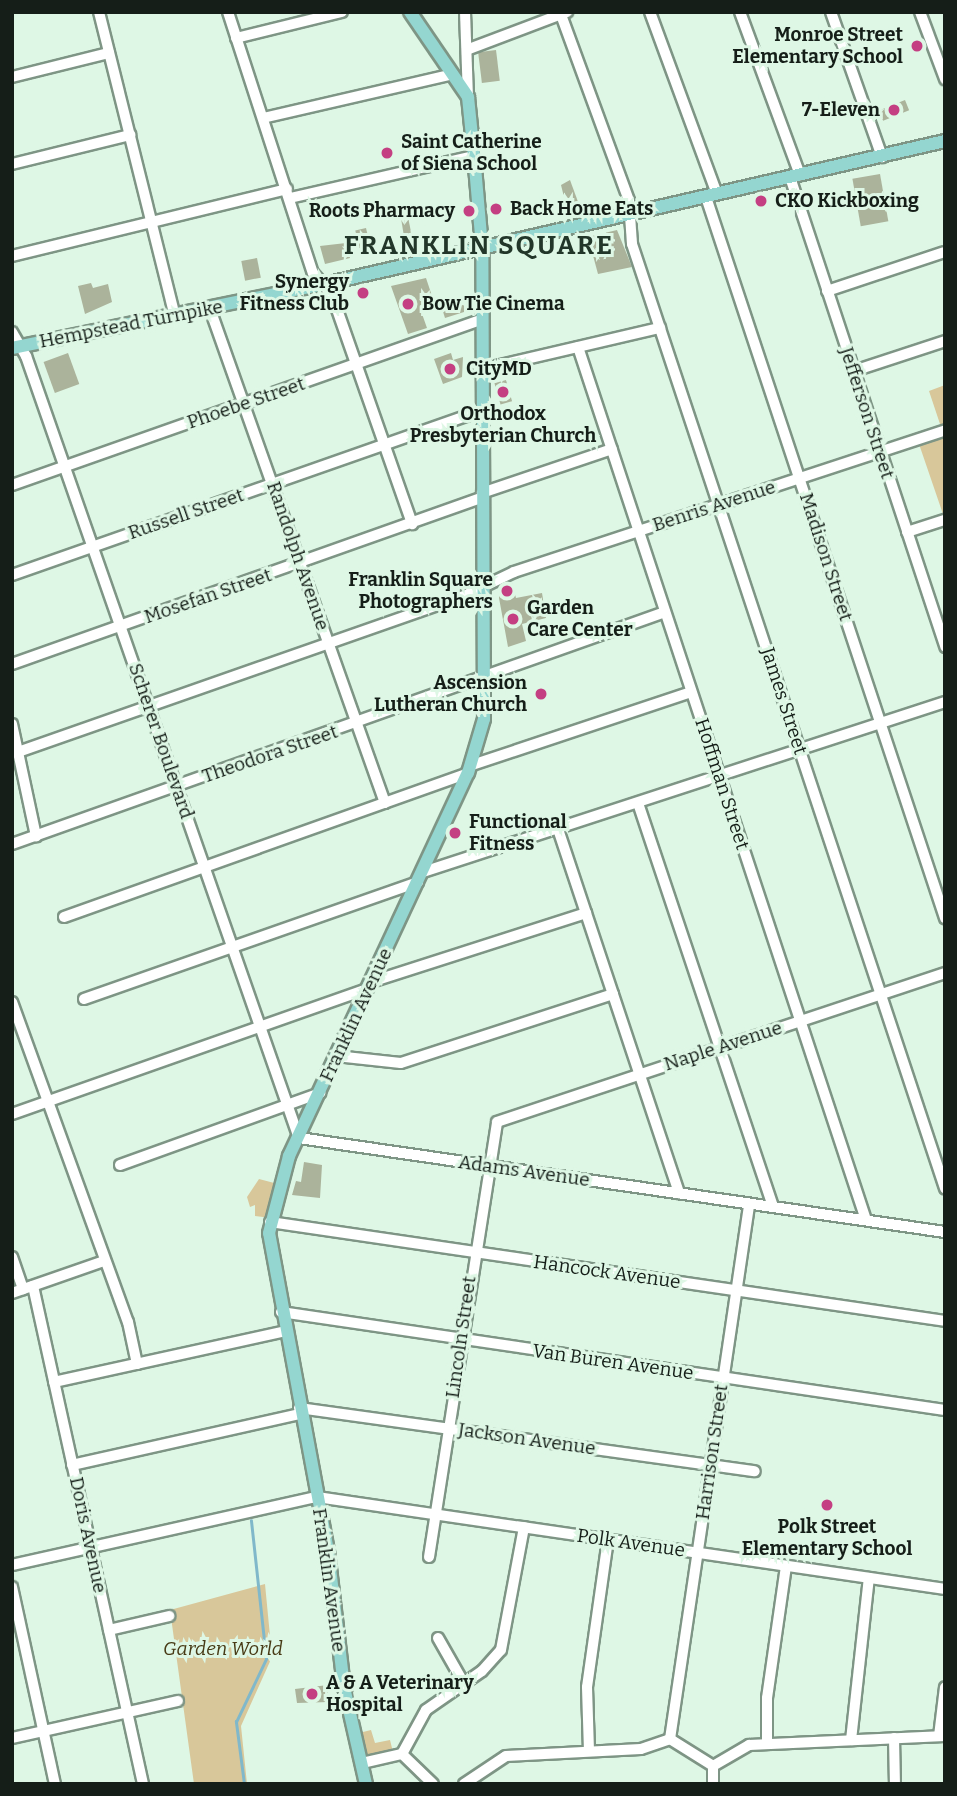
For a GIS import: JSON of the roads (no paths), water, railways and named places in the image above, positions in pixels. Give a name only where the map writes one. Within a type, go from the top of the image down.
[{"type":"main road","points":[[410,12],[468,97]]},
{"type":"main road","name":"Franklin Avenue","points":[[366,1784],[344,1687],[317,1497],[281,1312],[270,1222],[278,1184],[470,769],[484,719],[486,675],[479,370],[482,247],[468,97]]},
{"type":"main road","name":"Hempstead Turnpike","points":[[16,347],[325,284],[945,141]]},
{"type":"street","points":[[99,12],[174,316]]},
{"type":"street","points":[[228,12],[313,273],[325,284],[412,524]]},
{"type":"street","points":[[236,38],[342,12]]},
{"type":"street","points":[[465,12],[469,49],[468,97]]},
{"type":"street","name":"Madison Street","points":[[650,12],[945,918]]},
{"type":"street","name":"Jefferson Street","points":[[740,12],[795,176],[827,291],[945,647]]},
{"type":"street","points":[[831,12],[882,157]]},
{"type":"street","points":[[920,12],[945,79]]},
{"type":"street","points":[[469,49],[563,13]]},
{"type":"street","name":"James Street","points":[[563,13],[629,201],[628,215],[660,328],[945,1188]]},
{"type":"street","points":[[12,77],[109,53]]},
{"type":"street","points":[[264,118],[453,74]]},
{"type":"street","points":[[12,164],[130,135]]},
{"type":"street","points":[[12,256],[289,193],[474,156]]},
{"type":"street","points":[[827,291],[944,252]]},
{"type":"street","name":"Randolph Avenue","points":[[210,309],[385,803]]},
{"type":"street","name":"Phoebe Street","points":[[12,485],[479,321]]},
{"type":"street","points":[[479,370],[660,328]]},
{"type":"street","name":"Scherer Boulevard","points":[[12,332],[93,547],[299,1138]]},
{"type":"street","points":[[854,371],[945,341]]},
{"type":"street","name":"Hoffman Street","points":[[578,347],[866,1220]]},
{"type":"street","name":"Russell Street","points":[[12,575],[480,411]]},
{"type":"street","name":"Benris Avenue","points":[[18,752],[638,531],[945,430]]},
{"type":"street","name":"Mosefan Street","points":[[12,664],[412,524],[611,450]]},
{"type":"street","points":[[907,532],[944,520]]},
{"type":"street","points":[[934,613],[945,609]]},
{"type":"street","name":"Theodora Street","points":[[12,844],[665,612]]},
{"type":"street","points":[[64,916],[691,692]]},
{"type":"street","points":[[84,999],[558,829],[945,702]]},
{"type":"street","points":[[12,724],[36,836]]},
{"type":"street","points":[[638,803],[774,1207],[945,1232]]},
{"type":"street","points":[[558,829],[679,1194]]},
{"type":"street","points":[[12,1114],[262,1026],[369,985],[586,913]]},
{"type":"street","name":"Naple Avenue","points":[[500,1121],[945,973]]},
{"type":"street","points":[[336,1056],[401,1063],[613,994]]},
{"type":"street","points":[[12,1002],[128,1322],[137,1364]]},
{"type":"street","points":[[120,1165],[320,1093]]},
{"type":"street","name":"Lincoln Street","points":[[429,1557],[486,1166],[494,1126],[500,1121]]},
{"type":"street","name":"Adams Avenue","points":[[299,1138],[749,1206],[774,1207]]},
{"type":"street","name":"Harrison Street","points":[[670,1739],[749,1206]]},
{"type":"street","name":"Hancock Avenue","points":[[270,1222],[945,1321]]},
{"type":"street","name":"Doris Avenue","points":[[12,1257],[28,1287],[54,1382],[143,1784]]},
{"type":"street","points":[[12,1293],[104,1261]]},
{"type":"street","name":"Van Buren Avenue","points":[[281,1312],[945,1410]]},
{"type":"street","points":[[54,1382],[285,1331]]},
{"type":"street","name":"Jackson Avenue","points":[[72,1465],[300,1411],[448,1427],[755,1472]]},
{"type":"street","points":[[12,1565],[317,1497]]},
{"type":"street","name":"Polk Avenue","points":[[317,1497],[945,1589]]},
{"type":"street","points":[[362,1763],[402,1754],[426,1710],[495,1658],[507,1636],[524,1527]]},
{"type":"street","points":[[589,1751],[587,1688],[608,1539]]},
{"type":"street","points":[[767,1744],[766,1698],[786,1566]]},
{"type":"street","points":[[851,1740],[869,1578]]},
{"type":"street","points":[[12,1587],[55,1784]]},
{"type":"street","points":[[109,1630],[169,1616]]},
{"type":"street","points":[[438,1638],[463,1682]]},
{"type":"street","points":[[713,1766],[735,1749],[767,1744],[942,1736],[945,1687]]},
{"type":"street","points":[[12,1738],[178,1701]]},
{"type":"street","points":[[894,1738],[895,1784]]},
{"type":"street","points":[[464,1784],[506,1756],[641,1749],[670,1739],[713,1766]]},
{"type":"street","points":[[402,1754],[433,1784]]},
{"type":"street","points":[[713,1766],[713,1784]]},
{"type":"waterway","points":[[244,1784],[236,1722],[266,1659],[251,1521]]},
{"type":"place","name":"Monroe Street Elementary School","points":[[917,46]]},
{"type":"place","name":"7-Eleven","points":[[894,110]]},
{"type":"place","name":"Saint Catherine of Siena School","points":[[387,153]]},
{"type":"place","name":"CKO Kickboxing","points":[[761,201]]},
{"type":"place","name":"Back Home Eats","points":[[496,209]]},
{"type":"place","name":"Roots Pharmacy","points":[[469,211]]},
{"type":"place","name":"Synergy Fitness Club","points":[[363,293]]},
{"type":"place","name":"Bow Tie Cinema","points":[[408,304]]},
{"type":"place","name":"CityMD","points":[[450,369]]},
{"type":"place","name":"Orthodox Presbyterian Church","points":[[503,392]]},
{"type":"place","name":"Franklin Square Photographers","points":[[507,591]]},
{"type":"place","name":"Garden Care Center","points":[[513,619]]},
{"type":"place","name":"Ascension Lutheran Church","points":[[541,694]]},
{"type":"place","name":"Functional Fitness","points":[[455,833]]},
{"type":"place","name":"Polk Street Elementary School","points":[[827,1505]]},
{"type":"place","name":"A & A Veterinary Hospital","points":[[312,1694]]},
{"type":"district","name":"FRANKLIN SQUARE","points":[[479,246]]},
{"type":"park label","name":"Garden World","points":[[223,1649]]}]
